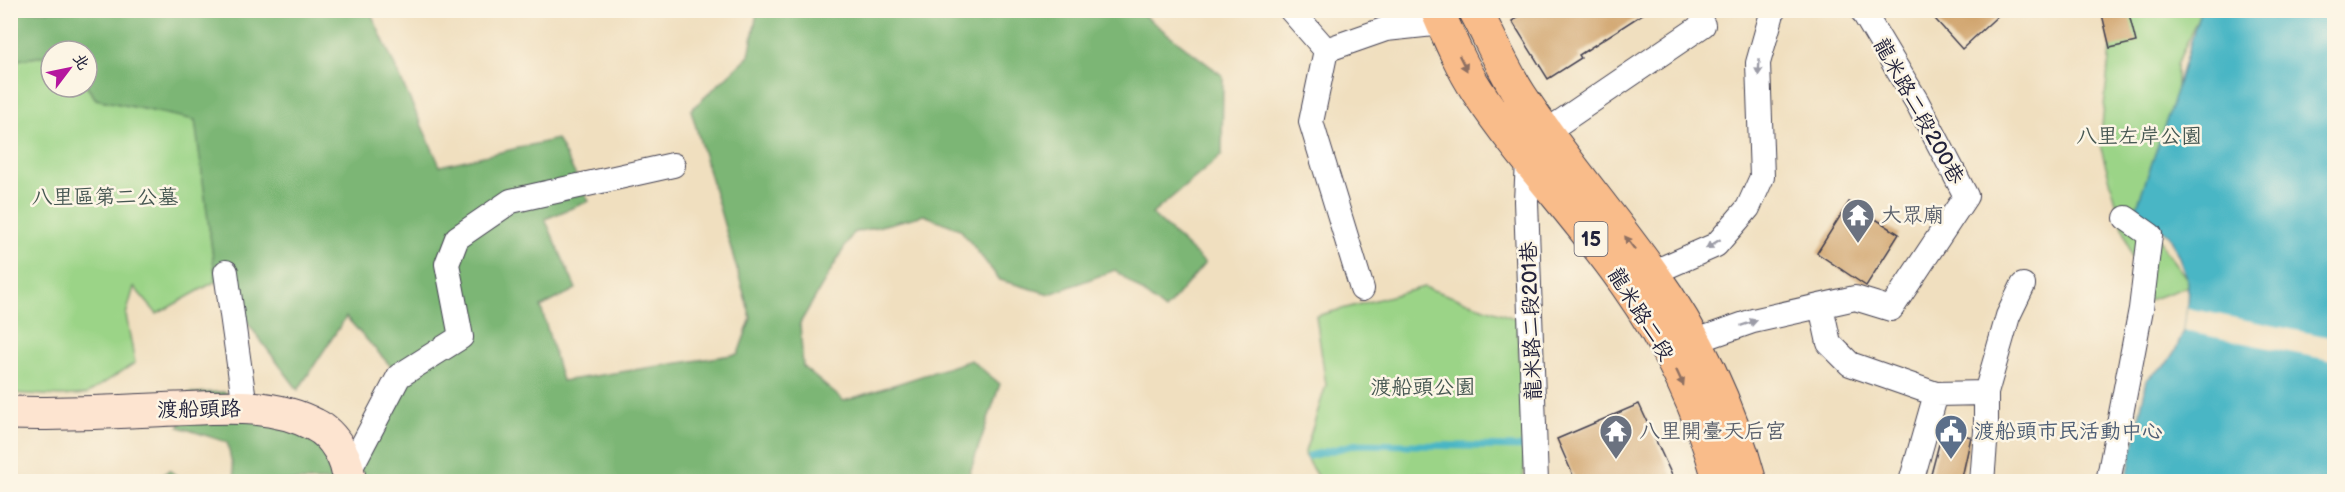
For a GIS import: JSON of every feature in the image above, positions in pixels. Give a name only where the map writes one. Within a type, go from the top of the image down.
[{"type":"main road","name":"龍米路二段","points":[[1475,10],[1519,93],[1652,273],[1677,312],[1724,404],[1741,447],[1750,482]]},
{"type":"main road","name":"龍米路二段","points":[[1440,17],[1477,91],[1528,161],[1627,284],[1669,354],[1697,416],[1720,482]]},
{"type":"main road","points":[[1528,161],[1546,132]]},
{"type":"street","points":[[1291,10],[1326,50]]},
{"type":"street","points":[[1652,273],[1716,245],[1748,208],[1762,177],[1758,63],[1773,10]]},
{"type":"street","name":"龍米路二段200巷","points":[[1693,342],[1753,321],[1855,298],[1891,309],[1966,196],[1917,102],[1862,10]]},
{"type":"street","points":[[1326,50],[1386,28],[1440,17]]},
{"type":"street","points":[[1546,132],[1703,25]]},
{"type":"street","points":[[1326,50],[1311,122],[1362,289]]},
{"type":"street","name":"龍米路二段201巷","points":[[1528,161],[1526,201],[1536,482]]},
{"type":"street","points":[[349,476],[399,376],[461,337],[447,264],[458,238],[512,201],[673,165]]},
{"type":"street","points":[[2108,482],[2141,309],[2150,235],[2126,218]]},
{"type":"street","points":[[225,272],[245,407]]},
{"type":"street","points":[[1982,482],[1986,393],[2008,316],[2023,285]]},
{"type":"street","points":[[1821,306],[1829,343],[1850,364],[1936,394],[1986,393]]},
{"type":"street","points":[[1911,482],[1936,394]]},
{"type":"street","name":"渡船頭路","points":[[10,413],[245,407],[286,414],[317,425],[334,441],[349,476]]},
{"type":"green space","points":[[10,11],[370,11],[440,166],[557,139],[589,201],[545,219],[576,289],[541,307],[562,381],[738,354],[751,318],[691,110],[749,56],[757,13],[755,11],[1138,11],[1223,76],[1222,155],[1152,214],[1205,263],[1165,310],[1115,270],[1050,294],[1000,280],[960,229],[924,215],[853,233],[800,323],[803,367],[844,401],[971,360],[1000,384],[967,481],[231,481],[235,477],[227,442],[179,427],[188,393],[224,392],[352,465],[398,374],[346,317],[298,390],[216,281],[195,120],[96,99],[99,99],[99,39],[39,39],[39,57],[11,61]]},
{"type":"green space","name":"八里左岸公園","points":[[2114,11],[2201,11],[2177,64],[2177,143],[2145,207],[2164,249],[2192,285],[2144,302],[2100,145]]},
{"type":"green space","name":"八里區第二公墓","points":[[39,57],[39,99],[96,99],[196,120],[216,281],[157,314],[134,287],[126,315],[135,363],[87,394],[61,396],[11,393],[10,61]]},
{"type":"green space","name":"渡船頭公園","points":[[1424,287],[1517,319],[1526,454],[1523,481],[1320,481],[1304,455],[1326,385],[1316,316]]},
{"type":"green space","points":[[169,470],[183,481],[156,481]]},
{"type":"water","points":[[2200,11],[2334,11],[2334,481],[2126,482],[2147,379],[2167,363],[2184,331],[2188,282],[2179,257],[2169,235],[2136,209],[2172,104]]},
{"type":"pier","points":[[2187,308],[2334,338],[2334,361],[2184,331]]},
{"type":"building","points":[[1529,10],[1649,10],[1579,55],[1581,58],[1548,79],[1512,21]]},
{"type":"building","points":[[1927,10],[2004,10],[1962,49]]},
{"type":"building","points":[[2101,10],[2128,10],[2136,42],[2110,48]]},
{"type":"building","name":"大眾廟","points":[[1849,202],[1899,234],[1866,286],[1817,253]]},
{"type":"building","name":"八里開臺天后宮","points":[[1639,404],[1675,482],[1576,482],[1557,439]]},
{"type":"building","name":"渡船頭市民活動中心","points":[[1943,429],[1971,437],[1961,482],[1929,482]]},
{"type":"waterway","points":[[1309,456],[1357,444],[1526,447]]},
{"type":"place","name":"大眾廟","points":[[1858,244]]},
{"type":"place","name":"八里開臺天后宮","points":[[1616,460]]},
{"type":"place","name":"渡船頭市民活動中心","points":[[1951,460]]}]
